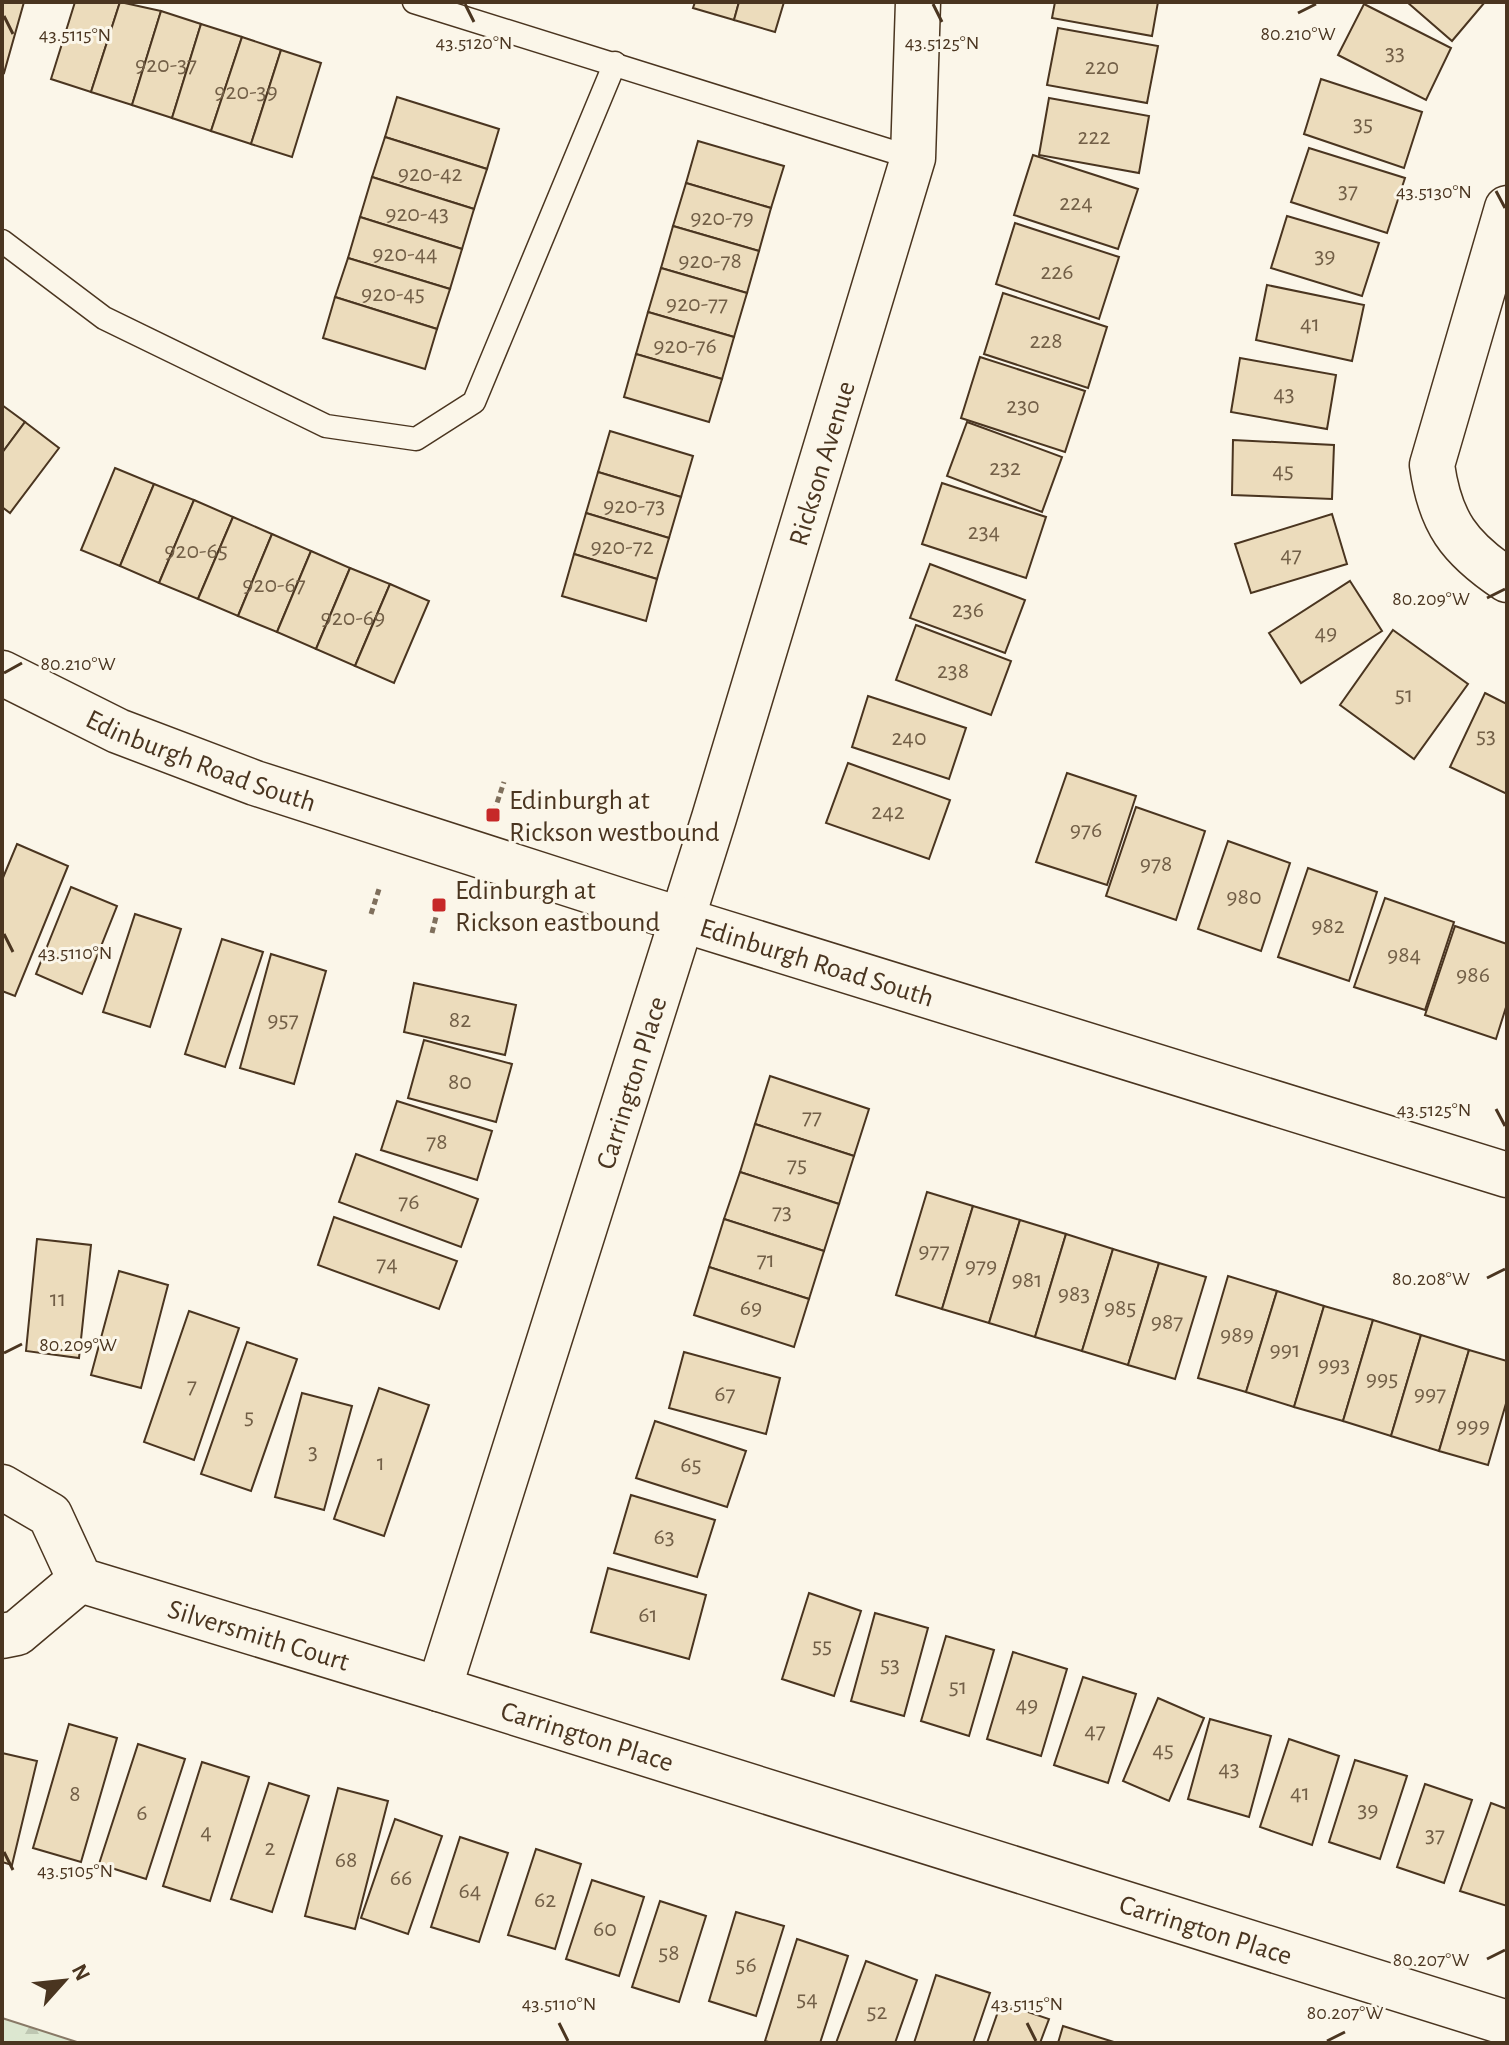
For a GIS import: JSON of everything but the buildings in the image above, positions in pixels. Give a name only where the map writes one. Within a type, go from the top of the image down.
[{"type":"street","name":"Rickson Avenue","points":[[682,918],[913,158],[918,2]]},
{"type":"street","points":[[1507,208],[1432,465],[1437,500],[1453,532],[1476,559],[1507,580]]},
{"type":"street","name":"Edinburgh Road South","points":[[2,673],[118,731],[255,783],[1507,1175]]},
{"type":"street","name":"Carrington Place","points":[[682,918],[439,1689],[1507,2023]]},
{"type":"street","points":[[2,1487],[50,1515],[80,1580],[17,1633],[2,1636]]},
{"type":"street","name":"Silversmith Court","points":[[80,1580],[439,1689]]},
{"type":"lane","points":[[414,2],[913,158]]},
{"type":"lane","points":[[2,241],[104,318],[326,426],[416,439],[474,402],[615,63]]},
{"type":"path","points":[[493,815],[504,782]]},
{"type":"path","points":[[371,914],[380,886]]},
{"type":"path","points":[[432,933],[439,905]]},
{"type":"green space","points":[[2,2018],[80,2043],[2,2043]]},
{"type":"place","name":"Edinburgh at Rickson westbound","points":[[493,815]]},
{"type":"place","name":"Edinburgh at Rickson eastbound","points":[[439,905]]}]
